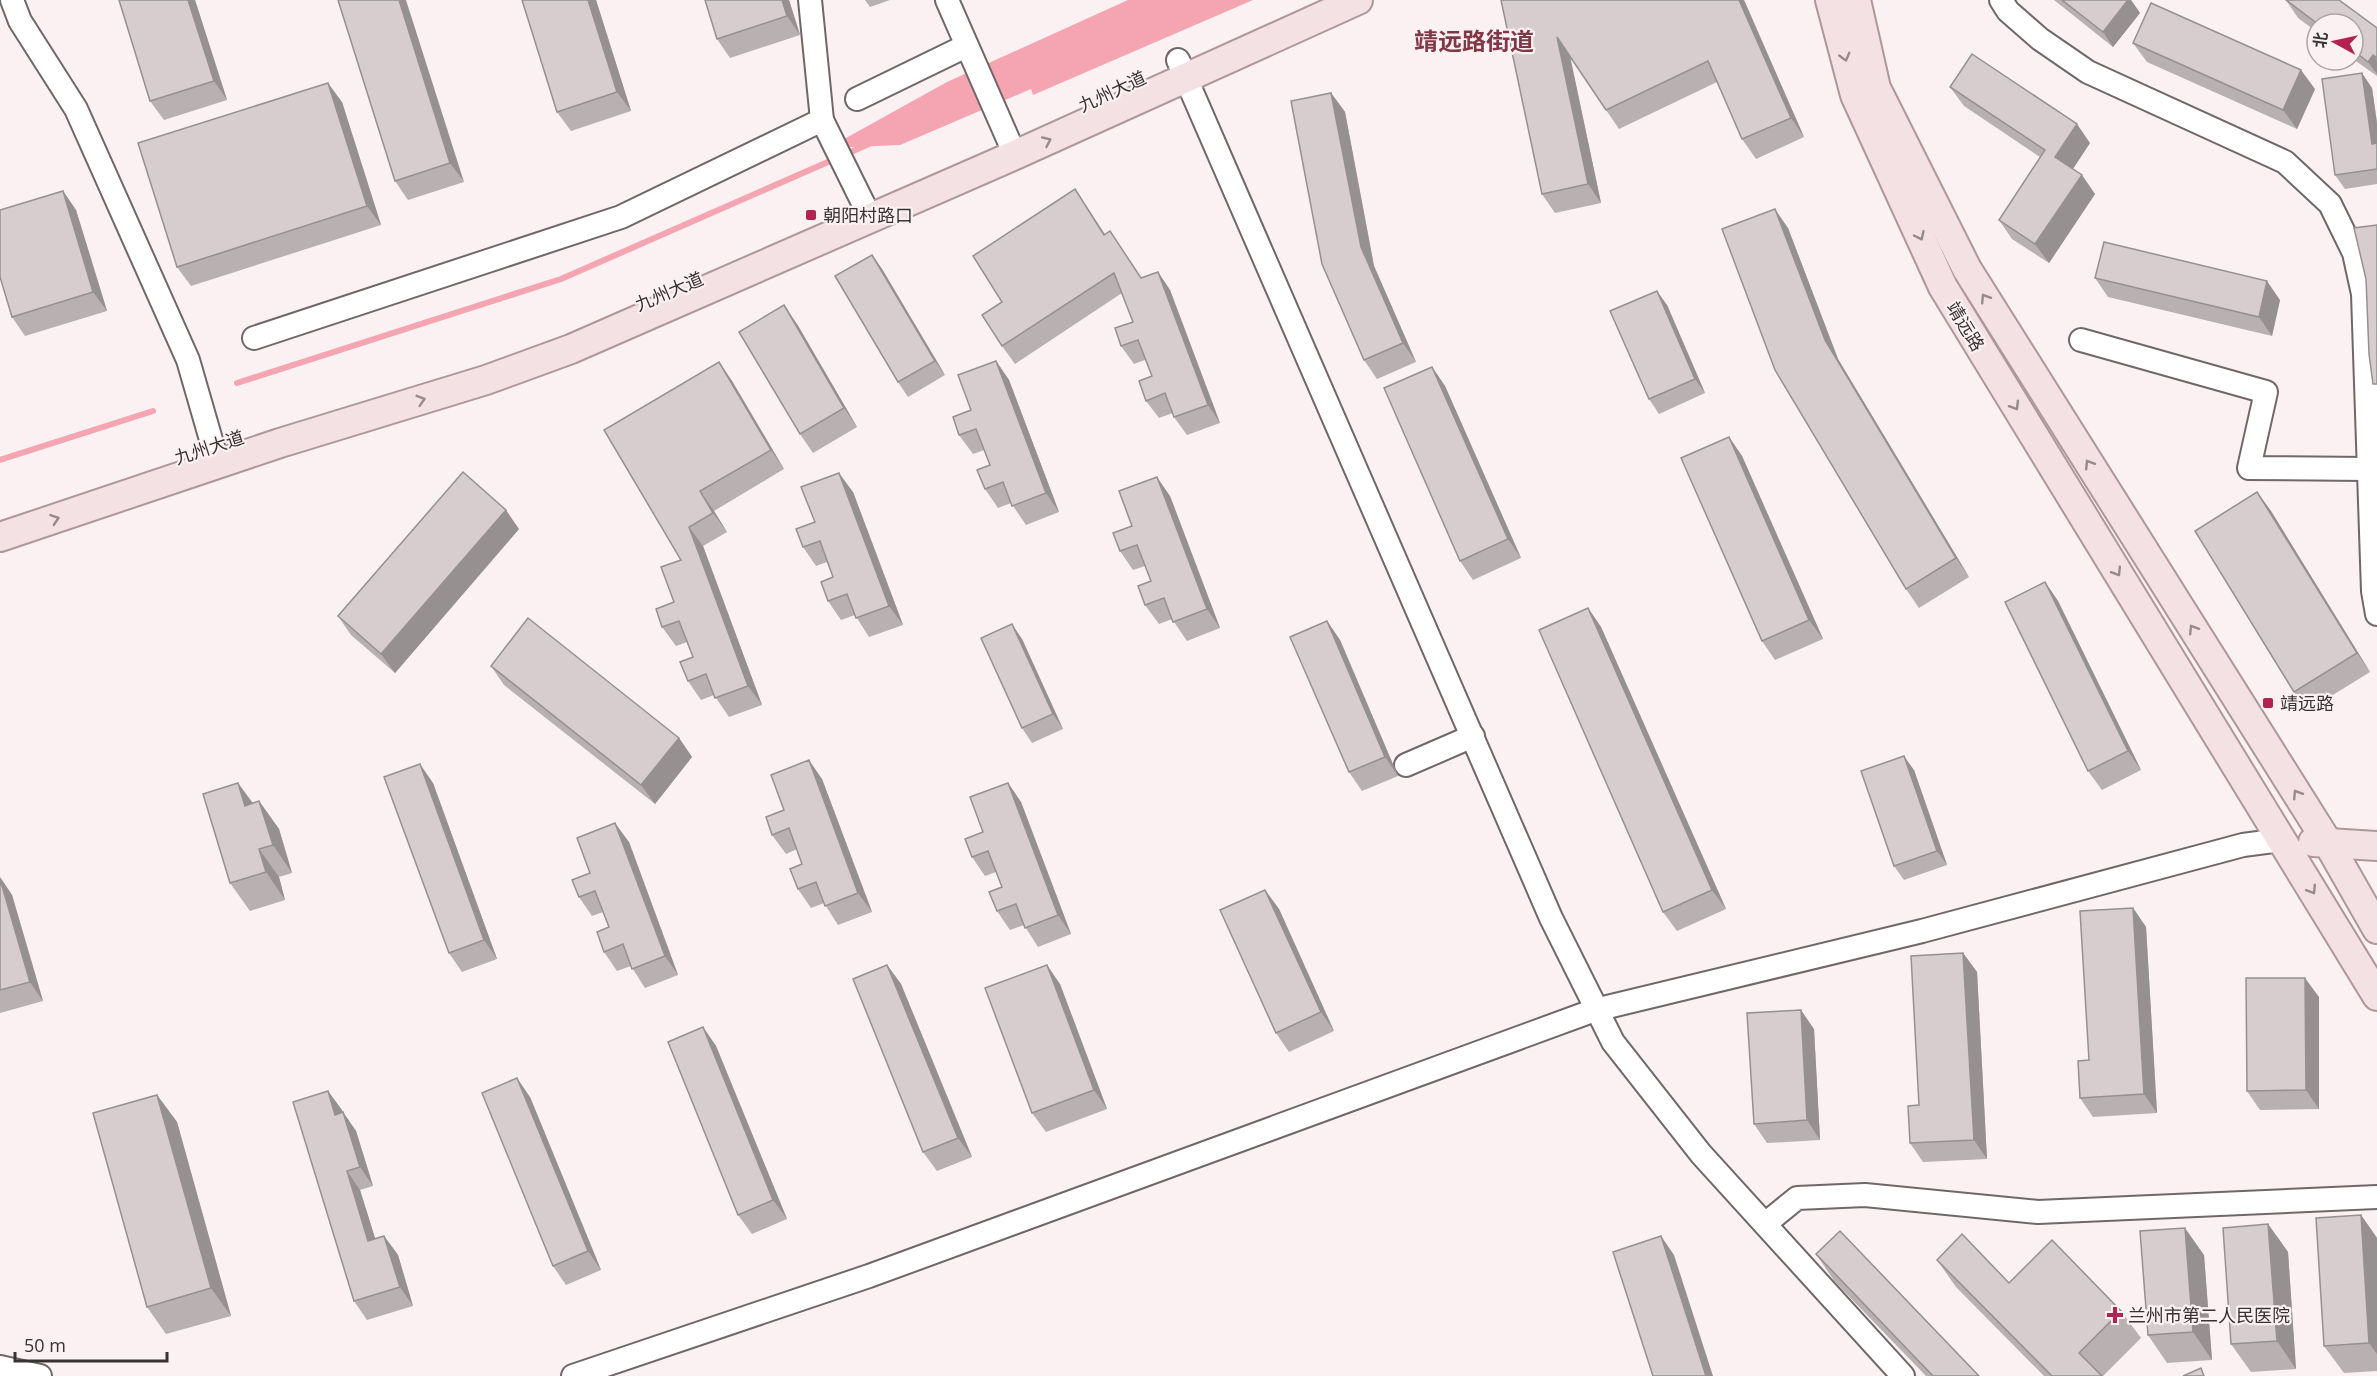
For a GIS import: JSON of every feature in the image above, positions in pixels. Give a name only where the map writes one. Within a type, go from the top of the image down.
[{"type":"main road","name":"九州大道","points":[[0,516],[216,455],[568,334],[866,213],[1006,136],[1181,69],[1312,0]]},
{"type":"main road","points":[[1181,69],[1358,0]]},
{"type":"main road","name":"靖远路","points":[[1830,0],[1855,95],[1943,287],[2377,996]]},
{"type":"main road","name":"靖远路","points":[[1856,0],[1876,88],[1967,269],[2328,843],[2377,929]]},
{"type":"main road","points":[[0,537],[216,455]]},
{"type":"main road","points":[[2281,840],[2377,846]]},
{"type":"street","points":[[12,0],[20,21],[76,109],[86,131],[188,360],[216,455]]},
{"type":"street","points":[[810,0],[822,120],[866,213]]},
{"type":"street","points":[[947,0],[1006,136]]},
{"type":"street","points":[[2001,0],[2008,11],[2040,39],[2088,72],[2286,162],[2330,204],[2354,253],[2363,294],[2371,405],[2368,469],[2373,591],[2377,614]]},
{"type":"street","points":[[857,99],[966,46]]},
{"type":"street","points":[[1181,69],[1551,918],[1595,1010],[1613,1042],[1701,1154],[1863,1336],[1903,1376]]},
{"type":"street","points":[[254,338],[621,217],[822,120]]},
{"type":"street","points":[[2081,340],[2266,392],[2249,468],[2368,469]]},
{"type":"street","points":[[1406,765],[1473,736]]},
{"type":"street","points":[[573,1376],[869,1276],[1595,1010],[1922,932],[2243,845],[2281,840]]},
{"type":"street","points":[[1765,1224],[1797,1198],[1865,1195],[2038,1212],[2377,1197]]},
{"type":"street","points":[[0,1367],[40,1376]]},
{"type":"shaded area","points":[[1128,0],[1253,0],[1033,95],[1031,89],[900,145],[828,148],[947,82]]},
{"type":"building","points":[[119,0],[188,0],[214,81],[150,101]]},
{"type":"building","points":[[338,0],[399,0],[450,163],[395,181]]},
{"type":"building","points":[[522,0],[588,0],[617,92],[557,112]]},
{"type":"building","points":[[705,0],[782,0],[787,16],[717,39]]},
{"type":"building","points":[[1501,0],[1739,0],[1791,118],[1742,139],[1708,61],[1606,110],[1557,37],[1588,184],[1542,194]]},
{"type":"building","points":[[2062,0],[2128,0],[2103,32]]},
{"type":"building","points":[[2286,0],[2339,0],[2355,12],[2305,12],[2305,14]]},
{"type":"building","points":[[2151,3],[2301,70],[2283,110],[2133,43]]},
{"type":"building","points":[[2365,19],[2377,28],[2377,58],[2373,55],[2368,62],[2365,60]]},
{"type":"building","points":[[1972,54],[2077,124],[2055,157],[2082,175],[2035,244],[1999,220],[2045,150],[1950,87]]},
{"type":"building","points":[[2362,73],[2372,144],[2377,143],[2377,169],[2335,175],[2322,79]]},
{"type":"building","points":[[328,83],[367,206],[177,267],[138,143]]},
{"type":"building","points":[[1331,93],[1361,247],[1403,343],[1364,360],[1322,264],[1291,101]]},
{"type":"building","points":[[1075,189],[1104,235],[1110,231],[1141,278],[1158,272],[1208,405],[1174,417],[1165,393],[1146,401],[1139,381],[1152,376],[1138,340],[1121,346],[1115,328],[1133,322],[1114,273],[1002,346],[982,315],[1002,302],[973,256]]},
{"type":"building","points":[[63,191],[93,292],[12,317],[0,277],[0,210]]},
{"type":"building","points":[[1775,209],[1825,340],[1956,558],[1906,589],[1775,370],[1722,229]]},
{"type":"building","points":[[2377,225],[2377,384],[2373,384],[2369,354],[2366,279],[2354,228]]},
{"type":"building","points":[[2104,242],[2267,281],[2259,317],[2095,278]]},
{"type":"building","points":[[872,255],[935,361],[898,382],[835,276]]},
{"type":"building","points":[[1657,291],[1695,379],[1649,399],[1610,311]]},
{"type":"building","points":[[784,305],[844,408],[800,434],[739,332]]},
{"type":"building","points":[[996,361],[1046,493],[1012,506],[1003,482],[985,489],[977,470],[990,465],[976,429],[959,435],[953,417],[971,410],[958,375]]},
{"type":"building","points":[[719,362],[771,450],[700,491],[713,513],[689,527],[748,686],[715,698],[706,674],[688,681],[680,662],[693,657],[679,621],[662,627],[656,609],[674,602],[661,567],[681,560],[604,430]]},
{"type":"building","points":[[1432,367],[1508,539],[1460,561],[1384,388]]},
{"type":"building","points":[[1729,437],[1809,620],[1762,641],[1681,458]]},
{"type":"building","points":[[463,472],[506,510],[381,654],[338,616]]},
{"type":"building","points":[[839,473],[889,606],[856,618],[847,594],[828,601],[821,582],[833,577],[820,541],[803,547],[796,529],[815,522],[801,487]]},
{"type":"building","points":[[1157,477],[1207,609],[1173,622],[1164,598],[1145,605],[1138,586],[1151,581],[1137,545],[1120,551],[1113,533],[1132,526],[1119,491]]},
{"type":"building","points":[[2257,492],[2357,653],[2294,692],[2195,531]]},
{"type":"building","points":[[2045,582],[2128,751],[2088,771],[2005,602]]},
{"type":"building","points":[[1588,608],[1712,890],[1663,912],[1539,630]]},
{"type":"building","points":[[528,618],[679,738],[641,785],[491,666]]},
{"type":"building","points":[[1327,621],[1385,757],[1349,772],[1290,637]]},
{"type":"building","points":[[1012,624],[1053,714],[1022,728],[981,638]]},
{"type":"building","points":[[1904,756],[1937,851],[1894,866],[1861,771]]},
{"type":"building","points":[[809,760],[858,893],[825,906],[816,882],[798,889],[790,869],[802,864],[789,828],[772,835],[766,817],[784,810],[771,775]]},
{"type":"building","points":[[420,764],[484,940],[449,953],[384,777]]},
{"type":"building","points":[[238,783],[245,806],[259,801],[273,845],[259,849],[266,872],[230,883],[203,794]]},
{"type":"building","points":[[1008,783],[1058,915],[1025,928],[1016,904],[997,911],[989,892],[1002,887],[988,851],[972,857],[965,839],[983,832],[970,797]]},
{"type":"building","points":[[615,823],[665,956],[632,969],[623,944],[604,952],[597,932],[609,927],[595,891],[579,897],[572,880],[590,873],[577,838]]},
{"type":"building","points":[[0,879],[30,982],[0,990]]},
{"type":"building","points":[[1265,890],[1321,1012],[1276,1033],[1220,910]]},
{"type":"building","points":[[2133,908],[2144,1094],[2080,1098],[2078,1061],[2089,1060],[2080,911]]},
{"type":"building","points":[[1963,953],[1974,1140],[1910,1143],[1908,1106],[1919,1105],[1911,956]]},
{"type":"building","points":[[887,965],[958,1138],[923,1152],[853,979]]},
{"type":"building","points":[[1047,965],[1094,1090],[1032,1113],[985,988]]},
{"type":"building","points":[[2246,978],[2305,978],[2306,1090],[2247,1091]]},
{"type":"building","points":[[1801,1010],[1807,1120],[1754,1124],[1747,1013]]},
{"type":"building","points":[[703,1027],[773,1200],[738,1215],[668,1042]]},
{"type":"building","points":[[517,1078],[588,1251],[553,1266],[482,1093]]},
{"type":"building","points":[[328,1091],[335,1115],[343,1112],[360,1167],[347,1171],[368,1241],[384,1236],[400,1287],[354,1301],[293,1102]]},
{"type":"building","points":[[157,1095],[211,1288],[147,1307],[93,1113]]},
{"type":"building","points":[[2361,1215],[2369,1343],[2324,1346],[2316,1218]]},
{"type":"building","points":[[2268,1224],[2277,1341],[2231,1344],[2223,1228]]},
{"type":"building","points":[[2185,1228],[2193,1332],[2148,1335],[2140,1231]]},
{"type":"building","points":[[1840,1231],[1979,1376],[1933,1376],[1816,1254]]},
{"type":"building","points":[[1962,1234],[2009,1283],[2052,1240],[2121,1311],[2079,1353],[2102,1376],[2052,1376],[1937,1260]]},
{"type":"building","points":[[1661,1236],[1706,1376],[1653,1376],[1613,1252]]},
{"type":"building","points":[[2201,1368],[2204,1376],[2183,1376]]},
{"type":"waterway","points":[[237,383],[561,279],[869,144]]},
{"type":"waterway","points":[[0,460],[153,411]]},
{"type":"place","name":"朝阳村路口","points":[[811,215]]},
{"type":"place","name":"靖远路","points":[[2268,703]]},
{"type":"place","name":"兰州市第二人民医院","points":[[2115,1315]]},
{"type":"district","name":"靖远路街道","points":[[1474,40]]}]
